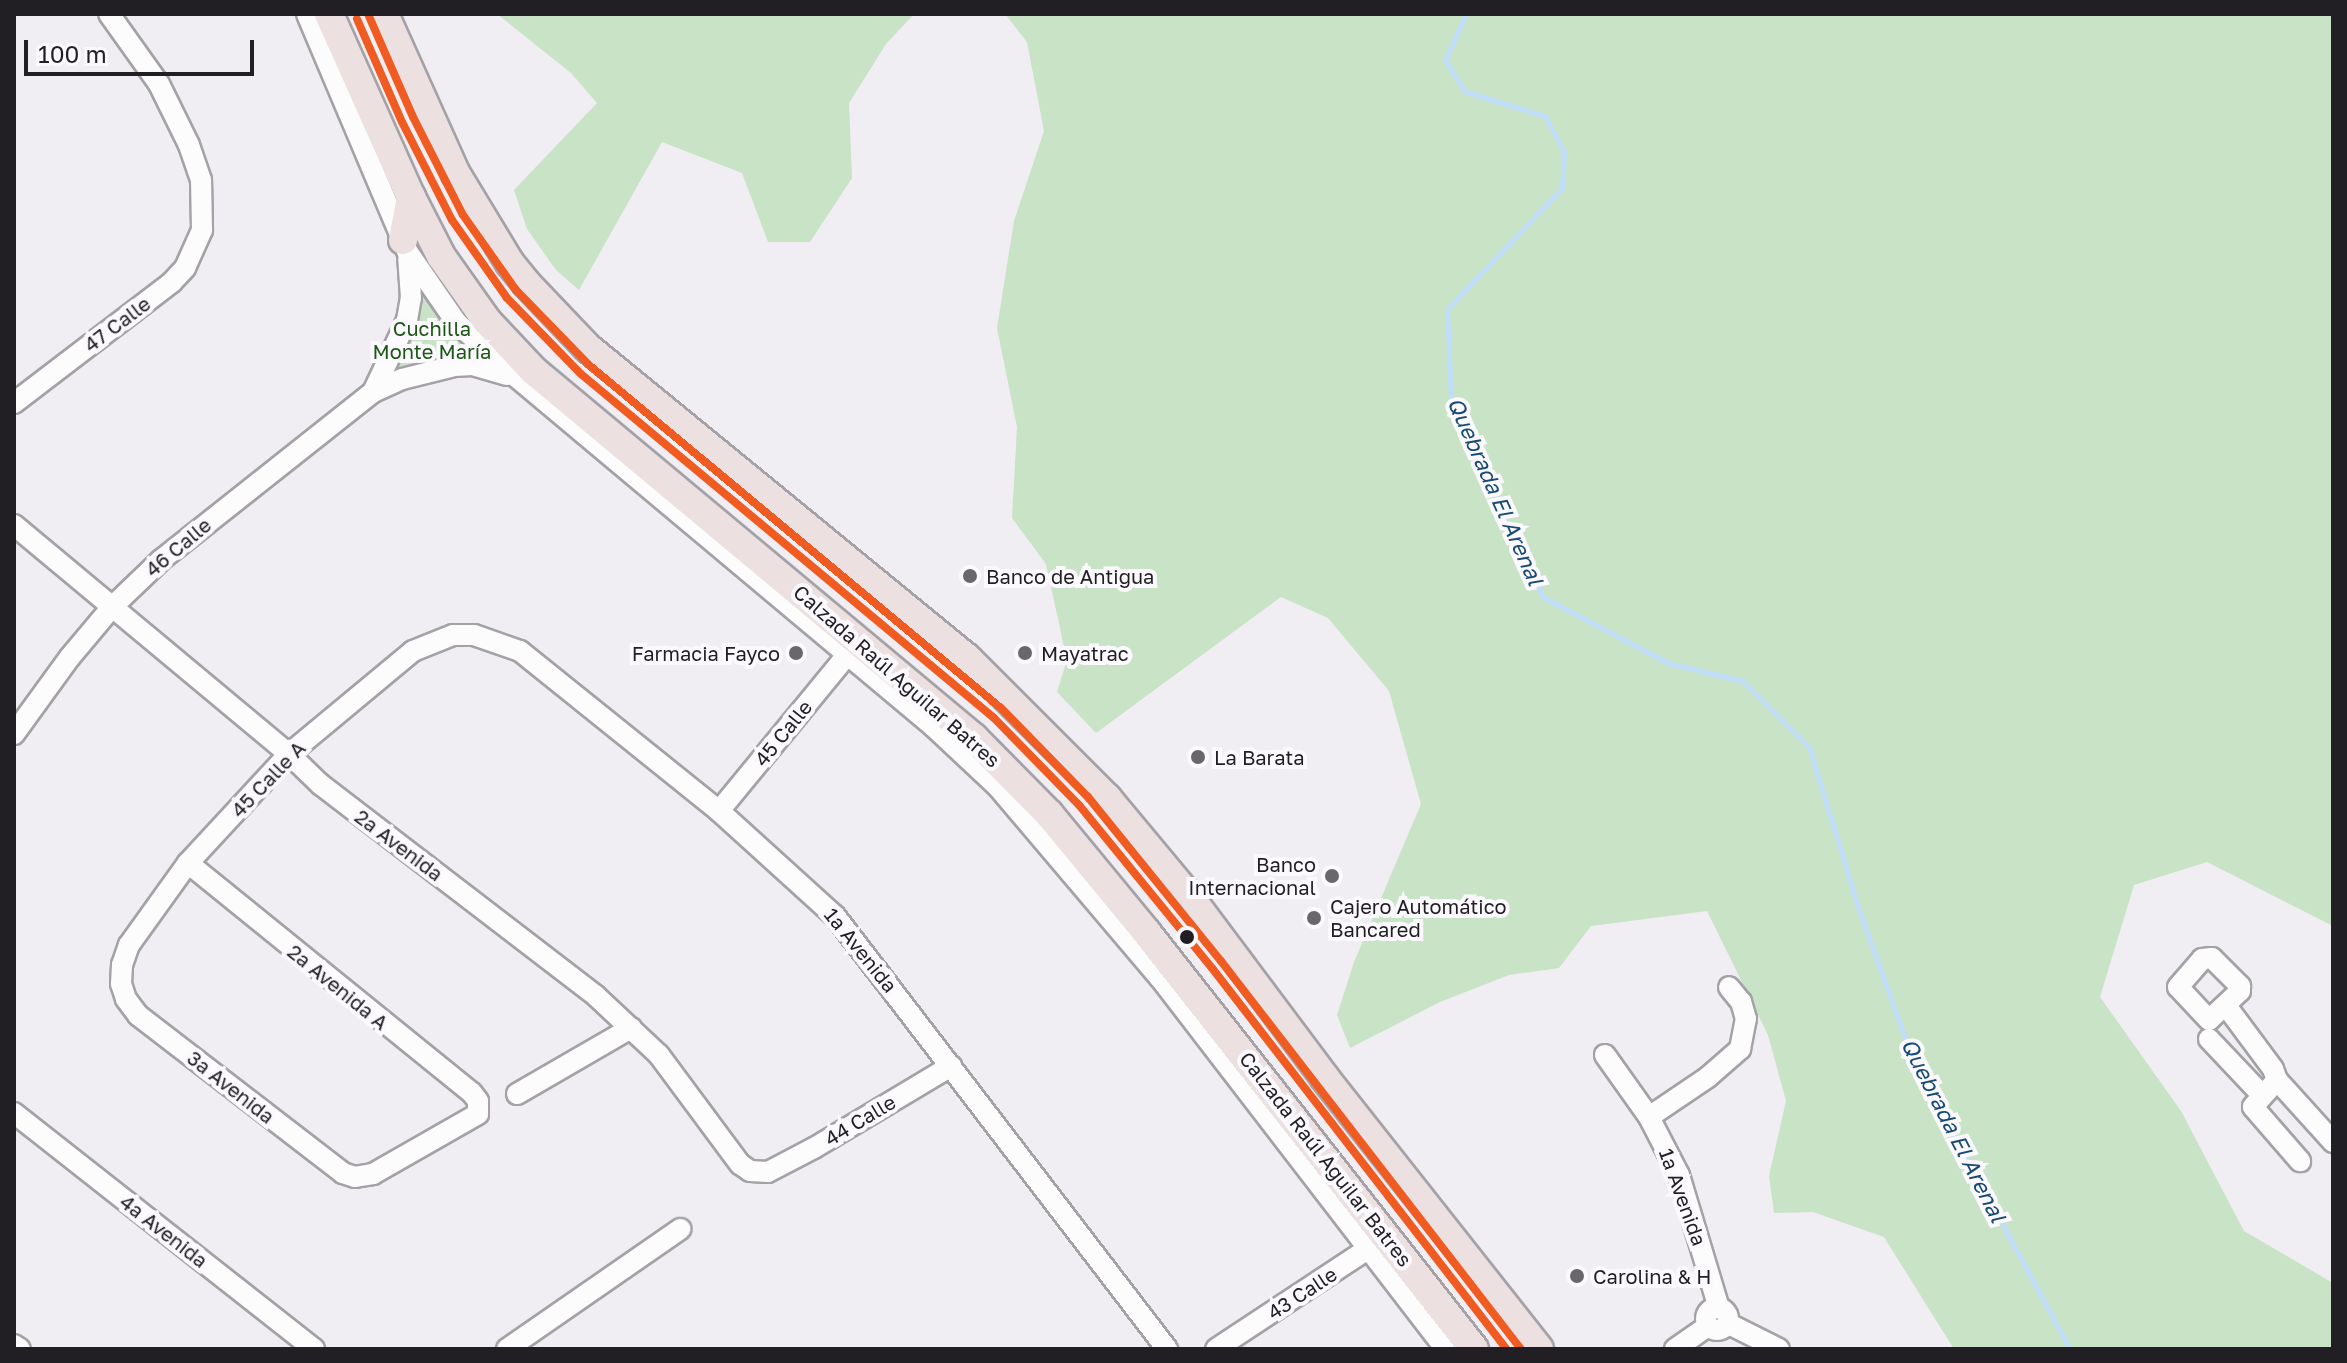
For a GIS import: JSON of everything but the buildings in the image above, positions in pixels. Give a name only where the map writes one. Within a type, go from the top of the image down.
[{"type":"highway","name":"Calzada Raúl Aguilar Batres","points":[[329,14],[411,197],[441,256],[477,308],[534,371],[974,738],[1049,814],[1113,890],[1378,1242],[1474,1349]]},
{"type":"highway","points":[[384,14],[456,174],[510,263],[527,284],[588,348],[967,658],[1078,767],[1192,900],[1325,1078],[1539,1349]]},
{"type":"highway","points":[[405,245],[411,197]]},
{"type":"highway","points":[[1113,890],[1160,978]]},
{"type":"street","name":"47 Calle","points":[[14,403],[172,282],[185,268],[202,230],[201,180],[189,145],[159,84],[109,14]]},
{"type":"street","points":[[307,14],[405,245],[425,282],[456,322],[521,381],[660,494],[990,778],[1160,978],[1269,1124],[1378,1242],[1446,1349]]},
{"type":"street","name":"46 Calle","points":[[373,392],[407,320],[411,279],[405,245]]},
{"type":"street","name":"46 Calle","points":[[14,734],[70,657],[112,607],[161,560],[373,392],[402,379],[454,366],[490,369],[521,381]]},
{"type":"street","name":"2a Avenida","points":[[14,525],[289,754],[320,784],[596,996],[688,1089],[740,1164],[750,1171],[768,1172]]},
{"type":"street","name":"45 Calle A","points":[[121,984],[122,965],[129,945],[188,863],[289,754],[413,651],[453,635],[474,635]]},
{"type":"street","name":"1a Avenida","points":[[474,635],[520,651],[719,811],[835,916],[1167,1349]]},
{"type":"street","name":"45 Calle","points":[[719,811],[847,655]]},
{"type":"street","name":"2a Avenida A","points":[[188,863],[478,1101],[478,1114],[373,1174],[355,1177]]},
{"type":"street","name":"3a Avenida","points":[[121,984],[126,999],[138,1015],[333,1166],[355,1177]]},
{"type":"street","points":[[1649,1117],[1708,1077],[1740,1049],[1746,1019],[1741,1002],[1729,987]]},
{"type":"street","points":[[2227,1007],[2277,1080],[2331,1135]]},
{"type":"street","points":[[517,1094],[631,1028]]},
{"type":"street","points":[[2209,1039],[2262,1095]]},
{"type":"street","name":"1a Avenida","points":[[1605,1055],[1649,1117],[1679,1175],[1718,1319]]},
{"type":"street","name":"44 Calle","points":[[768,1172],[951,1066]]},
{"type":"street","points":[[2277,1080],[2255,1102],[2255,1112],[2300,1161]]},
{"type":"street","name":"4a Avenida","points":[[14,1113],[314,1349]]},
{"type":"street","points":[[507,1349],[680,1229]]},
{"type":"street","name":"43 Calle","points":[[1216,1349],[1378,1242]]},
{"type":"street","points":[[1675,1349],[1718,1319],[1779,1349]]},
{"type":"street","points":[[14,1345],[20,1349]]},
{"type":"green space","points":[[497,14],[914,14],[886,44],[849,103],[852,178],[810,242],[768,242],[742,173],[662,142],[579,290],[556,270],[527,229],[514,190],[597,103],[571,73]]},
{"type":"green space","points":[[1005,14],[2333,14],[2333,926],[2207,862],[2134,885],[2100,997],[2181,1111],[2244,1231],[2333,1283],[2333,1349],[1954,1349],[1884,1237],[1813,1212],[1774,1213],[1769,1176],[1786,1101],[1768,1035],[1707,911],[1591,926],[1559,968],[1509,975],[1440,1002],[1350,1048],[1337,1015],[1354,962],[1421,804],[1389,691],[1328,618],[1281,597],[1096,733],[1057,692],[1067,660],[1046,564],[1012,518],[1017,427],[997,328],[1014,221],[1044,131],[1027,42]]},
{"type":"green space","name":"Cuchilla Monte María","points":[[414,278],[492,366],[373,392]]},
{"type":"waterway","name":"Quebrada El Arenal","points":[[1466,14],[1445,60],[1464,91],[1545,116],[1564,151],[1562,188],[1447,309],[1451,400],[1543,597],[1668,663],[1743,681],[1809,747],[1859,910],[1912,1057],[2070,1349]]},
{"type":"transit line","points":[[368,14],[413,117],[463,215],[516,290],[589,365],[1002,709],[1088,797],[1221,961],[1521,1349]]},
{"type":"transit line","points":[[357,19],[402,122],[452,220],[507,298],[581,374],[994,718],[1079,805],[1212,968],[1506,1349]]},
{"type":"place","name":"Banco de Antigua","points":[[970,576]]},
{"type":"place","name":"Farmacia Fayco","points":[[796,653]]},
{"type":"place","name":"Mayatrac","points":[[1025,653]]},
{"type":"place","name":"La Barata","points":[[1198,757]]},
{"type":"place","name":"Banco Internacional","points":[[1332,876]]},
{"type":"place","name":"Cajero Automático Bancared","points":[[1314,918]]},
{"type":"place","name":"Carolina & H","points":[[1577,1276]]}]
